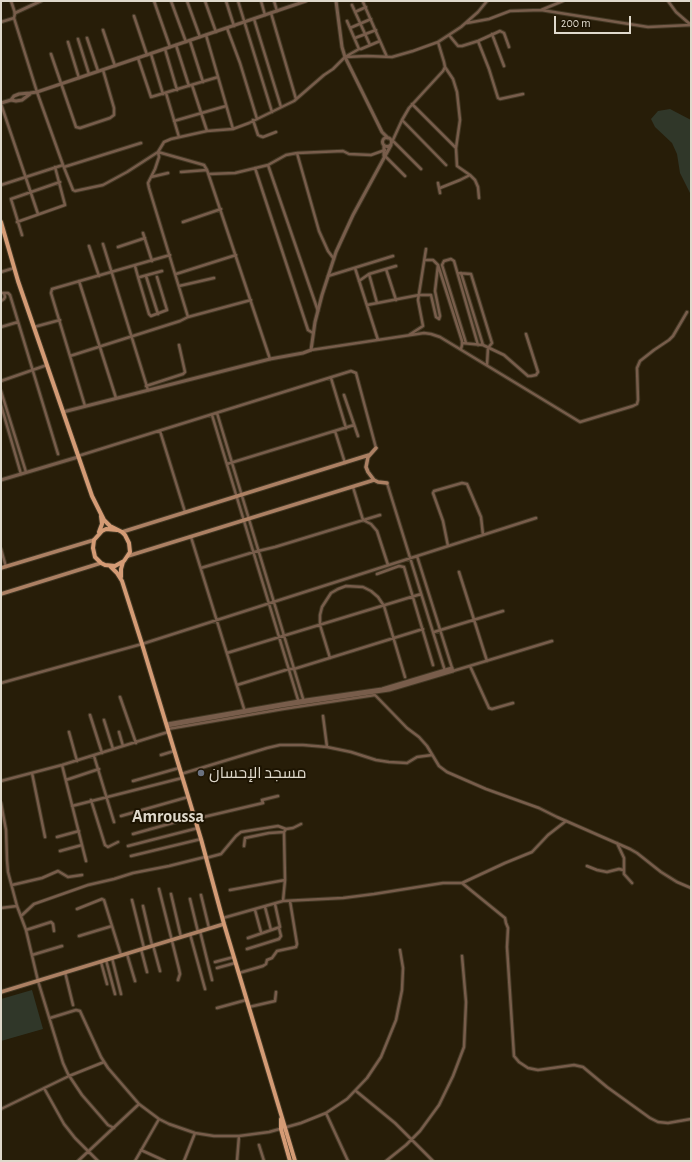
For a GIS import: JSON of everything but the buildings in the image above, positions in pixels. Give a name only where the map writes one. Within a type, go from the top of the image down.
[{"type":"main road","points":[[1,222],[34,328],[90,490],[100,513],[107,523],[122,532],[129,543],[130,552],[121,568],[122,581],[198,828],[224,924],[280,1115],[290,1161]]},
{"type":"main road","points":[[376,448],[369,455],[366,462],[366,467],[374,480],[387,483]]},
{"type":"main road","points":[[122,532],[369,455]]},
{"type":"main road","points":[[128,556],[374,480]]},
{"type":"main road","points":[[98,535],[102,524],[100,513]]},
{"type":"main road","points":[[117,530],[106,529],[98,535],[94,540],[93,553],[101,563],[110,566],[122,581]]},
{"type":"main road","points":[[1,568],[94,540]]},
{"type":"main road","points":[[110,566],[120,564],[124,561]]},
{"type":"main road","points":[[1,594],[101,563]]},
{"type":"main road","points":[[1,992],[224,924]]},
{"type":"main road","points":[[283,1129],[295,1161]]},
{"type":"street","points":[[11,1],[15,13],[14,18],[37,92],[63,166],[73,190],[75,191],[103,185],[127,172],[158,152],[164,142],[207,131],[240,127],[272,112],[297,99],[324,75],[334,70],[345,57],[359,49],[380,41]]},
{"type":"street","points":[[15,13],[42,1]]},
{"type":"street","points":[[154,1],[170,47]]},
{"type":"street","points":[[171,1],[186,42]]},
{"type":"street","points":[[187,1],[200,37]]},
{"type":"street","points":[[205,1],[216,32]]},
{"type":"street","points":[[226,1],[234,26]]},
{"type":"street","points":[[238,1],[272,112]]},
{"type":"street","points":[[261,1],[265,15]]},
{"type":"street","points":[[274,1],[278,11]]},
{"type":"street","points":[[290,1],[292,6]]},
{"type":"street","points":[[38,214],[1,104],[11,100],[14,96],[19,94],[37,92],[306,1]]},
{"type":"street","points":[[336,1],[342,47],[345,57],[382,132],[385,157],[404,176]]},
{"type":"street","points":[[345,57],[392,57],[438,42],[466,23],[487,1]]},
{"type":"street","points":[[541,10],[563,1]]},
{"type":"street","points":[[668,1],[676,12],[691,25]]},
{"type":"street","points":[[363,2],[387,57]]},
{"type":"street","points":[[352,5],[370,46]]},
{"type":"street","points":[[355,12],[366,7]]},
{"type":"street","points":[[466,23],[489,19],[510,11],[541,10],[648,27],[691,25]]},
{"type":"street","points":[[271,13],[297,99]]},
{"type":"street","points":[[134,16],[165,94],[179,137]]},
{"type":"street","points":[[1,22],[14,18]]},
{"type":"street","points":[[254,19],[281,107]]},
{"type":"street","points":[[350,28],[371,19]]},
{"type":"street","points":[[347,21],[359,49]]},
{"type":"street","points":[[227,28],[244,74],[257,119]]},
{"type":"street","points":[[104,30],[115,66]]},
{"type":"street","points":[[355,38],[376,30]]},
{"type":"street","points":[[449,35],[458,46],[478,41],[500,31],[504,33],[509,47]]},
{"type":"street","points":[[492,34],[504,66]]},
{"type":"street","points":[[206,35],[232,129]]},
{"type":"street","points":[[87,38],[98,71]]},
{"type":"street","points":[[78,39],[89,74]]},
{"type":"street","points":[[190,41],[203,82]]},
{"type":"street","points":[[478,41],[498,98],[500,99],[523,94]]},
{"type":"street","points":[[68,42],[79,78]]},
{"type":"street","points":[[438,42],[445,67],[453,78],[457,92],[460,120],[456,148],[457,166],[475,180],[478,187],[479,198]]},
{"type":"street","points":[[176,45],[207,131]]},
{"type":"street","points":[[165,49],[177,90]]},
{"type":"street","points":[[51,54],[76,127],[80,128],[88,126],[110,118],[114,115],[114,108],[103,70]]},
{"type":"street","points":[[138,58],[150,96],[152,97],[218,77]]},
{"type":"street","points":[[312,350],[313,333],[328,276],[353,215],[385,157],[402,120],[412,104],[439,77],[445,67]]},
{"type":"street","points":[[11,100],[22,100],[30,93]]},
{"type":"street","points":[[412,104],[456,148]]},
{"type":"street","points":[[174,121],[226,106]]},
{"type":"street","points":[[253,120],[258,135],[263,137],[276,132]]},
{"type":"street","points":[[402,120],[446,165]]},
{"type":"street","points":[[382,132],[421,169]]},
{"type":"street","points":[[383,140],[385,138],[389,138],[397,132]]},
{"type":"street","points":[[1,185],[55,167],[142,143]]},
{"type":"street","points":[[384,145],[388,146],[392,143]]},
{"type":"street","points":[[209,174],[235,173],[268,165],[286,155],[297,153],[343,151],[349,154],[371,155],[385,150]]},
{"type":"street","points":[[158,152],[204,165],[207,170],[270,359]]},
{"type":"street","points":[[158,152],[159,157],[148,182],[149,188],[188,317]]},
{"type":"street","points":[[297,153],[319,231],[328,251],[334,259]]},
{"type":"street","points":[[268,165],[318,311]]},
{"type":"street","points":[[18,222],[66,205],[55,167]]},
{"type":"street","points":[[254,168],[308,330],[313,333]]},
{"type":"street","points":[[181,172],[207,170]]},
{"type":"street","points":[[151,177],[168,173]]},
{"type":"street","points":[[440,188],[470,175]]},
{"type":"street","points":[[22,235],[11,199],[60,182]]},
{"type":"street","points":[[438,183],[440,193]]},
{"type":"street","points":[[183,222],[220,209]]},
{"type":"street","points":[[143,233],[152,261]]},
{"type":"street","points":[[118,247],[145,238]]},
{"type":"street","points":[[103,244],[130,336],[148,390]]},
{"type":"street","points":[[89,246],[99,276]]},
{"type":"street","points":[[409,335],[423,326],[418,305],[426,249]]},
{"type":"street","points":[[86,406],[51,293],[52,290],[55,287],[135,266],[170,255]]},
{"type":"street","points":[[176,274],[236,255]]},
{"type":"street","points":[[328,276],[393,256]]},
{"type":"street","points":[[425,260],[433,260],[438,265],[462,343],[460,349]]},
{"type":"street","points":[[466,343],[442,265],[442,263],[451,260],[454,261],[459,273],[483,345]]},
{"type":"street","points":[[367,305],[419,296],[432,296],[436,317],[438,319],[440,318],[435,293],[438,265]]},
{"type":"street","points":[[135,266],[149,314],[151,316],[168,309],[158,277]]},
{"type":"street","points":[[359,282],[369,274],[396,266]]},
{"type":"street","points":[[1,272],[15,268]]},
{"type":"street","points":[[355,268],[378,340]]},
{"type":"street","points":[[386,269],[396,300]]},
{"type":"street","points":[[138,276],[146,276],[162,271]]},
{"type":"street","points":[[459,273],[478,345]]},
{"type":"street","points":[[459,273],[471,274],[492,344],[488,348],[487,365]]},
{"type":"street","points":[[369,274],[377,303]]},
{"type":"street","points":[[146,276],[158,314]]},
{"type":"street","points":[[179,286],[214,278]]},
{"type":"street","points":[[79,281],[116,398]]},
{"type":"street","points":[[1,301],[5,298],[2,293],[8,293],[10,295],[58,454]]},
{"type":"street","points":[[70,356],[180,321],[188,317],[251,300]]},
{"type":"street","points":[[62,412],[270,359],[312,350],[424,333],[440,337],[580,422],[637,404],[637,368],[640,361],[669,340],[687,312]]},
{"type":"street","points":[[34,328],[60,320]]},
{"type":"street","points":[[1,327],[18,322]]},
{"type":"street","points":[[462,343],[483,345],[504,355],[528,376],[536,375],[538,372],[526,334]]},
{"type":"street","points":[[146,386],[183,374],[185,372],[179,345]]},
{"type":"street","points":[[1,381],[47,366]]},
{"type":"street","points":[[1,480],[351,371],[356,373],[376,448]]},
{"type":"street","points":[[331,378],[346,428]]},
{"type":"street","points":[[1,391],[26,472]]},
{"type":"street","points":[[344,395],[358,436]]},
{"type":"street","points":[[1,405],[21,474]]},
{"type":"street","points":[[217,413],[304,701]]},
{"type":"street","points":[[212,415],[299,702]]},
{"type":"street","points":[[227,464],[354,425]]},
{"type":"street","points":[[160,431],[185,513]]},
{"type":"street","points":[[335,431],[345,463]]},
{"type":"street","points":[[11,436],[15,435]]},
{"type":"street","points":[[448,546],[444,521],[433,493],[434,491],[462,482],[467,484],[481,517],[483,535]]},
{"type":"street","points":[[387,483],[434,632],[445,672]]},
{"type":"street","points":[[353,487],[363,520],[371,524],[377,531],[388,565]]},
{"type":"street","points":[[201,568],[380,515]]},
{"type":"street","points":[[1,683],[142,644],[536,518]]},
{"type":"street","points":[[191,537],[245,711]]},
{"type":"street","points":[[1,549],[6,566]]},
{"type":"street","points":[[417,556],[452,670]]},
{"type":"street","points":[[377,574],[402,565],[404,567],[433,665]]},
{"type":"street","points":[[459,572],[487,661]]},
{"type":"street","points":[[330,658],[320,625],[320,615],[326,600],[332,593],[346,586],[362,587],[371,591],[384,605],[405,677]]},
{"type":"street","points":[[227,653],[421,594]]},
{"type":"street","points":[[434,632],[503,612]]},
{"type":"street","points":[[237,685],[423,629]]},
{"type":"street","points":[[1,781],[136,743],[167,728],[245,711],[382,689],[470,666],[552,641]]},
{"type":"street","points":[[470,666],[489,708],[492,709],[513,703]]},
{"type":"street","points":[[167,728],[375,695],[407,728],[419,737],[439,766],[453,776],[539,808],[616,843],[637,853],[661,872],[677,882],[691,888]]},
{"type":"street","points":[[120,697],[136,743]]},
{"type":"street","points":[[90,714],[102,753]]},
{"type":"street","points":[[323,716],[327,747]]},
{"type":"street","points":[[104,720],[113,749]]},
{"type":"street","points":[[69,732],[77,760]]},
{"type":"street","points":[[119,732],[123,746]]},
{"type":"street","points":[[72,806],[181,776],[280,745],[327,747],[389,762],[407,763],[417,757],[432,756]]},
{"type":"street","points":[[161,755],[174,751]]},
{"type":"street","points":[[94,756],[114,822]]},
{"type":"street","points":[[62,765],[86,861]]},
{"type":"street","points":[[133,781],[179,768]]},
{"type":"street","points":[[66,780],[99,769]]},
{"type":"street","points":[[32,772],[44,837]]},
{"type":"street","points":[[132,834],[194,818],[263,803],[262,800],[278,796]]},
{"type":"street","points":[[120,816],[188,798]]},
{"type":"street","points":[[91,800],[105,845],[108,847],[118,842]]},
{"type":"street","points":[[1,803],[6,830],[7,860],[12,885],[26,930],[38,981],[63,1063],[69,1076],[93,1109],[114,1128]]},
{"type":"street","points":[[223,918],[283,901],[374,894],[443,883],[462,883],[532,852],[548,835],[566,821]]},
{"type":"street","points":[[244,846],[246,838],[293,828],[301,824]]},
{"type":"street","points":[[21,916],[34,904],[88,885],[133,873],[221,854],[241,832],[278,826],[285,830]]},
{"type":"street","points":[[128,846],[198,828]]},
{"type":"street","points":[[283,901],[285,880],[285,830]]},
{"type":"street","points":[[57,837],[78,831]]},
{"type":"street","points":[[130,856],[201,839]]},
{"type":"street","points":[[616,843],[624,858],[624,874],[632,883]]},
{"type":"street","points":[[60,851],[82,845]]},
{"type":"street","points":[[587,866],[606,872],[619,869],[623,870]]},
{"type":"street","points":[[12,885],[42,878],[58,871],[68,877],[82,875]]},
{"type":"street","points":[[230,890],[285,880]]},
{"type":"street","points":[[462,883],[505,918],[508,928],[507,947],[514,1056],[519,1062],[528,1068],[538,1070],[574,1065],[583,1067],[607,1087],[650,1118],[658,1122],[668,1123],[691,1119]]},
{"type":"street","points":[[159,889],[180,974],[178,980]]},
{"type":"street","points":[[171,894],[181,937]]},
{"type":"street","points":[[201,895],[209,928]]},
{"type":"street","points":[[77,909],[102,899],[104,900],[121,955]]},
{"type":"street","points":[[190,899],[212,980]]},
{"type":"street","points":[[132,900],[147,972]]},
{"type":"street","points":[[239,973],[264,966],[266,964],[266,960],[272,958],[275,952],[296,946],[297,944],[290,901]]},
{"type":"street","points":[[247,949],[279,939],[281,936],[276,904]]},
{"type":"street","points":[[1,908],[18,906]]},
{"type":"street","points":[[143,906],[160,971]]},
{"type":"street","points":[[264,907],[271,930]]},
{"type":"street","points":[[255,910],[261,933]]},
{"type":"street","points":[[26,930],[51,922],[53,924],[54,931]]},
{"type":"street","points":[[79,936],[112,926]]},
{"type":"street","points":[[248,938],[279,928]]},
{"type":"street","points":[[190,934],[204,989]]},
{"type":"street","points":[[32,955],[62,946]]},
{"type":"street","points":[[50,1018],[77,1010],[80,1011],[104,1062],[139,1104],[159,1119],[169,1124],[195,1133],[214,1136],[239,1136],[283,1129],[326,1113],[347,1099],[367,1078],[381,1057],[396,1020],[402,990],[403,968],[400,950]]},
{"type":"street","points":[[127,953],[135,981]]},
{"type":"street","points":[[386,1161],[412,1140],[420,1131],[439,1105],[453,1076],[464,1046],[466,1002],[462,956]]},
{"type":"street","points":[[215,962],[234,957]]},
{"type":"street","points":[[112,958],[121,994]]},
{"type":"street","points":[[106,960],[116,994]]},
{"type":"street","points":[[101,962],[107,984]]},
{"type":"street","points":[[217,968],[236,963]]},
{"type":"street","points":[[65,972],[73,1005]]},
{"type":"street","points":[[249,1007],[275,1001],[276,992]]},
{"type":"street","points":[[217,1008],[246,1000]]},
{"type":"street","points":[[1,1109],[69,1076],[104,1062]]},
{"type":"street","points":[[44,1088],[64,1124],[88,1152],[98,1161]]},
{"type":"street","points":[[356,1091],[395,1123],[433,1161]]},
{"type":"street","points":[[78,1161],[139,1104]]},
{"type":"street","points":[[326,1113],[348,1161]]},
{"type":"street","points":[[135,1161],[159,1119]]},
{"type":"street","points":[[184,1161],[195,1133]]},
{"type":"street","points":[[237,1161],[239,1136]]},
{"type":"street","points":[[259,1145],[264,1161]]},
{"type":"street","points":[[141,1150],[165,1161]]},
{"type":"green space","points":[[670,109],[691,120],[691,195],[680,173],[677,154],[672,143],[655,127],[651,119],[658,111]]},
{"type":"green space","points":[[32,990],[43,1029],[1,1041],[1,999]]},
{"type":"place","name":"مسجد الإحسان","points":[[201,773]]},
{"type":"district","name":"Amroussa","points":[[168,817]]}]
